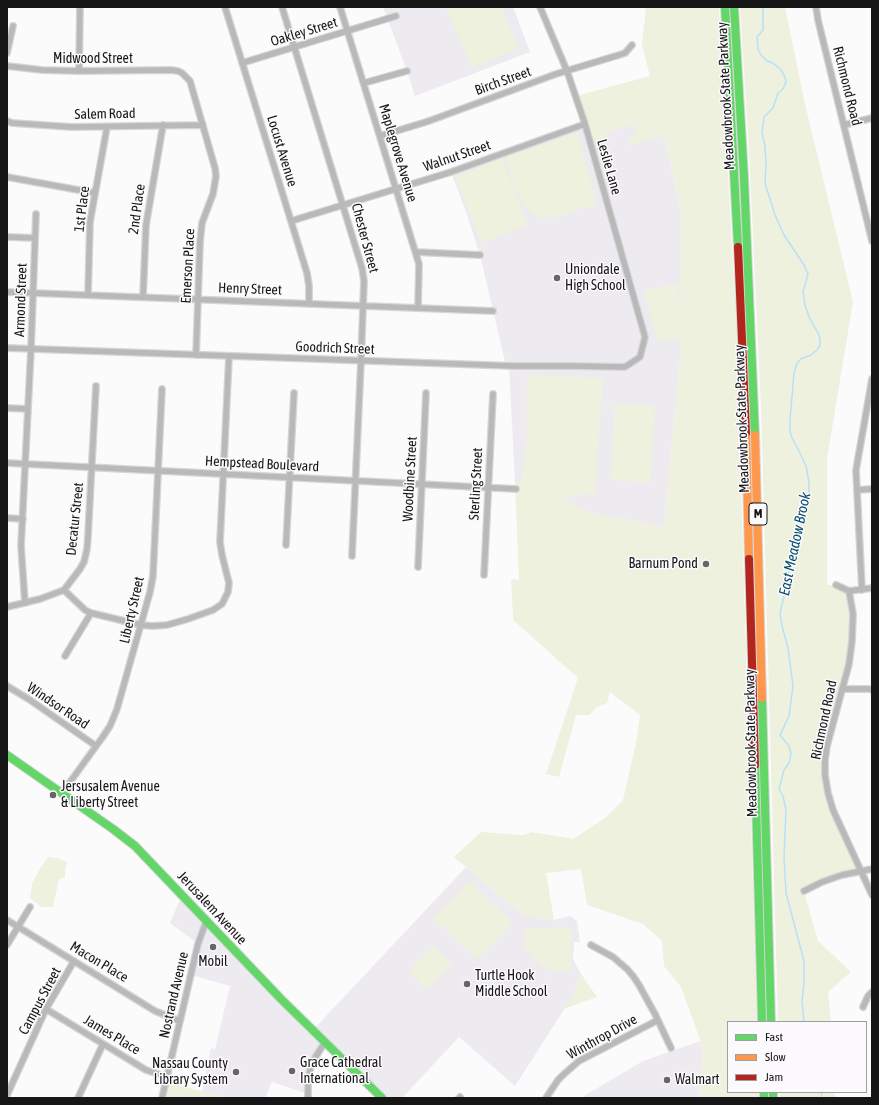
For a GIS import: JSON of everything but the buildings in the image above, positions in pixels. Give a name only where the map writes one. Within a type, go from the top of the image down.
[{"type":"main road","name":"Meadowbrook State Parkway","points":[[725,7],[738,219],[745,403],[762,1021]]},
{"type":"main road","name":"Meadowbrook State Parkway","points":[[734,7],[755,403],[771,1021]]},
{"type":"main road","name":"Jerusalem Avenue","points":[[7,755],[125,837],[135,846],[206,922],[291,1009],[382,1098]]},
{"type":"street","points":[[79,72],[80,7]]},
{"type":"street","name":"Locust Avenue","points":[[225,7],[306,273],[309,286],[309,304]]},
{"type":"street","name":"Chester Street","points":[[282,7],[344,205],[362,268],[364,281],[362,361],[352,556]]},
{"type":"street","name":"Maplegrove Avenue","points":[[340,7],[416,252],[420,271],[418,308]]},
{"type":"street","name":"Leslie Lane","points":[[540,7],[567,71],[585,124],[645,337]]},
{"type":"street","name":"Richmond Road","points":[[816,7],[872,241]]},
{"type":"street","name":"Oakley Street","points":[[242,64],[396,16]]},
{"type":"street","points":[[7,53],[12,26]]},
{"type":"street","name":"Birch Street","points":[[380,136],[429,121],[567,71],[619,55],[624,53],[632,45]]},
{"type":"street","name":"Midwood Street","points":[[7,66],[79,72],[178,71]]},
{"type":"street","name":"Emerson Place","points":[[178,71],[185,75],[190,81],[216,168],[213,194],[202,223],[196,354]]},
{"type":"street","points":[[364,83],[407,71]]},
{"type":"street","points":[[844,125],[872,118]]},
{"type":"street","name":"Salem Road","points":[[7,121],[12,123],[72,127],[203,125]]},
{"type":"street","name":"Walnut Street","points":[[291,221],[451,172],[585,124]]},
{"type":"street","name":"2nd Place","points":[[143,297],[146,225],[163,125]]},
{"type":"street","name":"1st Place","points":[[88,295],[90,222],[107,127]]},
{"type":"street","points":[[7,177],[95,192]]},
{"type":"street","name":"Armond Street","points":[[25,603],[21,546],[36,214]]},
{"type":"street","points":[[7,237],[35,238]]},
{"type":"street","points":[[416,252],[480,255]]},
{"type":"street","name":"Henry Street","points":[[7,292],[493,311]]},
{"type":"street","name":"Goodrich Street","points":[[7,348],[514,366],[625,367],[640,357],[645,337]]},
{"type":"street","points":[[7,608],[40,599],[64,590],[86,610],[141,625],[152,626],[167,625],[188,619],[213,610],[222,604],[228,592],[229,583],[220,542],[229,356]]},
{"type":"street","points":[[862,590],[856,470],[872,379]]},
{"type":"street","name":"Decatur Street","points":[[64,590],[80,569],[86,554],[96,386]]},
{"type":"street","name":"Liberty Street","points":[[62,793],[110,726],[117,709],[150,592],[162,389]]},
{"type":"street","points":[[286,545],[294,393]]},
{"type":"street","name":"Woodbine Street","points":[[418,567],[426,393]]},
{"type":"street","name":"Sterling Street","points":[[484,575],[493,394]]},
{"type":"street","points":[[7,408],[28,409]]},
{"type":"street","name":"Hempstead Boulevard","points":[[7,463],[516,489]]},
{"type":"street","points":[[857,490],[872,489]]},
{"type":"street","points":[[7,518],[22,519]]},
{"type":"street","points":[[836,586],[849,590],[872,588]]},
{"type":"street","name":"Richmond Road","points":[[849,590],[853,614],[852,641],[849,664],[827,746],[825,775],[828,794],[833,810],[872,895]]},
{"type":"street","points":[[65,656],[91,612]]},
{"type":"street","name":"Windsor Road","points":[[7,686],[30,700],[96,746]]},
{"type":"street","points":[[842,689],[872,690]]},
{"type":"street","points":[[804,891],[822,882],[842,875],[872,869]]},
{"type":"street","points":[[7,944],[30,907]]},
{"type":"street","name":"Macon Place","points":[[7,920],[155,1011],[180,1021]]},
{"type":"street","name":"Nostrand Avenue","points":[[162,1098],[198,944],[206,922]]},
{"type":"street","points":[[591,945],[613,957],[627,969],[639,985],[671,1048]]},
{"type":"street","name":"Campus Street","points":[[7,1095],[46,1009],[74,961]]},
{"type":"street","points":[[863,1007],[868,996],[872,992]]},
{"type":"street","name":"James Place","points":[[46,1009],[146,1070],[167,1077]]},
{"type":"street","name":"Winthrop Drive","points":[[546,1098],[561,1077],[579,1061],[658,1020]]},
{"type":"street","points":[[308,1098],[308,1081],[310,1070],[313,1061],[325,1042]]},
{"type":"street","points":[[78,1098],[103,1044]]},
{"type":"shaded area","points":[[383,7],[513,7],[530,52],[415,96]]},
{"type":"shaded area","points":[[651,76],[681,210],[680,362],[664,527],[590,513],[522,479],[521,484],[515,482],[509,366],[506,366],[480,255],[451,172],[585,124]]},
{"type":"shaded area","name":"Turtle Hook Middle School","points":[[466,867],[524,915],[554,920],[570,916],[577,921],[580,942],[574,942],[573,959],[581,974],[574,994],[515,1086],[459,1037],[402,1098],[382,1098],[325,1042],[313,1061],[308,1094],[272,1082],[265,1098],[228,1098],[202,1092],[211,1048],[215,1049],[230,986],[191,975],[198,944],[170,923],[182,895],[313,1030]]},
{"type":"shaded area","points":[[700,1041],[703,1048],[699,1098],[584,1098],[584,1096],[643,1061]]},
{"type":"green space","points":[[501,7],[519,48],[472,68],[446,8]]},
{"type":"green space","points":[[646,7],[719,7],[736,314],[757,1021],[727,1021],[727,1093],[759,1093],[759,1098],[699,1098],[703,1048],[681,987],[664,966],[662,941],[643,924],[587,905],[581,869],[546,873],[554,920],[524,915],[454,857],[481,832],[523,835],[532,832],[573,839],[605,818],[623,800],[636,743],[640,715],[610,692],[607,703],[596,708],[589,715],[576,715],[559,777],[546,774],[578,678],[513,620],[511,579],[519,580],[515,482],[521,483],[527,441],[527,375],[603,378],[595,493],[561,498],[590,513],[664,527],[680,362],[680,337],[658,342],[644,291],[676,284],[680,300],[681,209],[664,135],[631,145],[629,137],[636,135],[633,125],[606,132],[609,142],[591,146],[576,96],[650,76],[642,45]]},
{"type":"green space","points":[[740,7],[785,7],[805,104],[853,302],[827,459],[827,585],[836,585],[849,591],[852,641],[827,746],[828,793],[861,871],[842,875],[804,891],[818,941],[851,972],[828,992],[831,1021],[778,1021],[761,407],[749,150]]},
{"type":"green space","points":[[577,132],[597,204],[557,217],[537,217],[526,208],[519,197],[513,183],[506,157]]},
{"type":"green space","points":[[502,158],[528,225],[481,243],[455,176]]},
{"type":"green space","points":[[615,404],[655,406],[650,483],[610,480]]},
{"type":"green space","points":[[48,857],[57,858],[67,862],[65,877],[59,879],[53,907],[41,907],[30,898],[32,884]]},
{"type":"green space","points":[[469,881],[513,922],[478,960],[433,919]]},
{"type":"green space","points":[[565,927],[572,932],[570,971],[553,971],[541,966],[532,958],[525,947],[524,929]]},
{"type":"green space","points":[[433,946],[452,965],[427,990],[408,972]]},
{"type":"green space","points":[[581,974],[597,997],[564,1009],[574,994]]},
{"type":"green space","points":[[166,1082],[228,1098],[162,1098]]},
{"type":"green space","points":[[780,1093],[835,1093],[835,1098],[780,1098]]},
{"type":"waterway","name":"East Meadow Brook","points":[[763,7],[763,30],[757,37],[758,49],[767,61],[773,63],[781,70],[786,82],[783,89],[778,93],[773,108],[764,117],[762,133],[765,146],[765,183],[775,215],[784,235],[804,265],[808,274],[803,292],[805,305],[820,339],[820,345],[817,350],[811,355],[801,359],[797,363],[794,373],[790,431],[806,466],[809,482],[809,494],[805,513],[791,556],[780,613],[788,648],[793,686],[789,716],[780,735],[789,746],[791,754],[789,763],[784,770],[779,789],[783,796],[786,810],[784,857],[786,893],[804,961],[802,1002],[804,1021]]},
{"type":"waterway","name":"East Meadow Brook","points":[[821,1098],[822,1093]]},
{"type":"traffic: fast","points":[[725,7],[738,247]]},
{"type":"traffic: fast","points":[[734,7],[744,177],[755,435]]},
{"type":"traffic: fast","points":[[762,698],[771,1021]]},
{"type":"traffic: fast","points":[[7,755],[135,846],[281,999],[382,1098]]},
{"type":"traffic: fast","points":[[755,765],[762,1021]]},
{"type":"traffic: fast","points":[[764,1093],[764,1098]]},
{"type":"traffic: fast","points":[[773,1093],[773,1098]]},
{"type":"traffic: slow","points":[[746,433],[749,559]]},
{"type":"traffic: slow","points":[[755,435],[762,698]]},
{"type":"traffic: jam","points":[[738,247],[746,433]]},
{"type":"traffic: jam","points":[[749,559],[755,765]]},
{"type":"place","name":"Uniondale High School","points":[[557,278]]},
{"type":"place","name":"Barnum Pond","points":[[706,564]]},
{"type":"place","name":"Jersusalem Avenue & Liberty Street","points":[[53,795]]},
{"type":"place","name":"Mobil","points":[[213,947]]},
{"type":"place","name":"Turtle Hook Middle School","points":[[467,984]]},
{"type":"place","name":"Grace Cathedral International","points":[[292,1071]]},
{"type":"place","name":"Nassau County Library System","points":[[236,1072]]},
{"type":"place","name":"Walmart","points":[[667,1080]]}]
